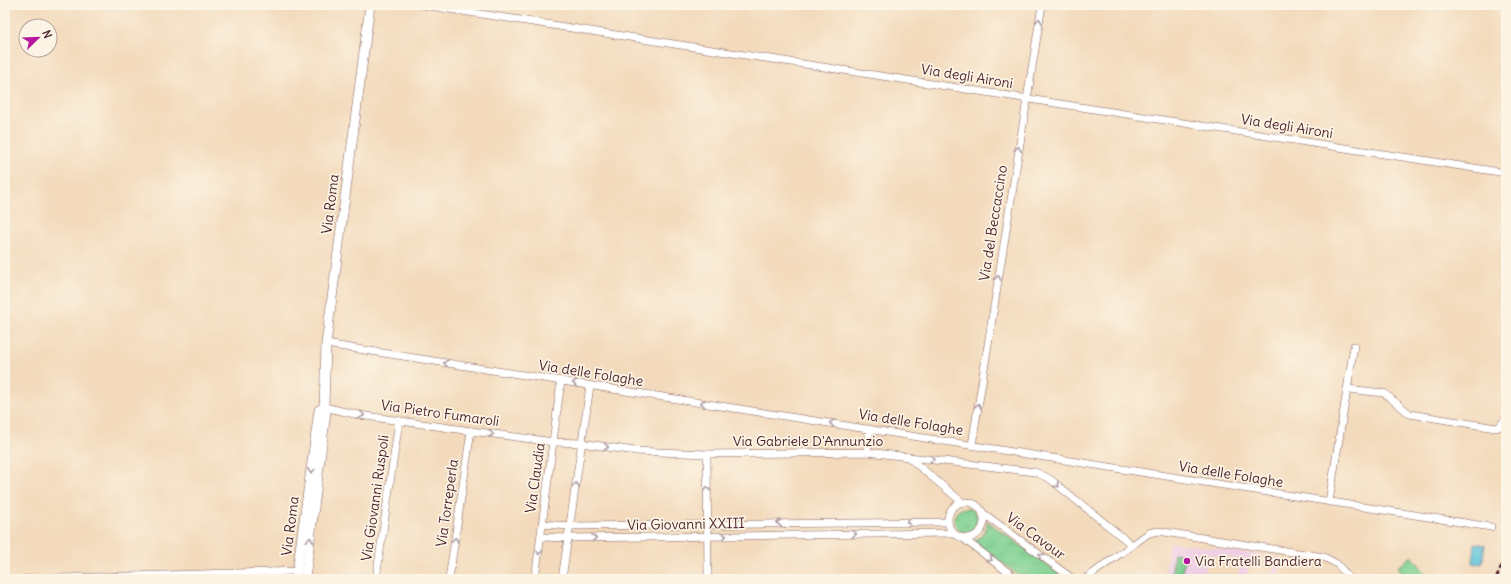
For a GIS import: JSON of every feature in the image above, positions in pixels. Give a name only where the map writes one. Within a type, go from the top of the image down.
[{"type":"street","name":"Via Roma","points":[[296,579],[303,572],[319,410],[324,407],[326,344],[370,5]]},
{"type":"street","name":"Via degli Aironi","points":[[423,5],[1506,174]]},
{"type":"street","name":"Via del Beccaccino","points":[[972,444],[1042,5]]},
{"type":"street","name":"Via delle Folaghe","points":[[326,344],[972,444],[1491,527]]},
{"type":"street","points":[[1329,502],[1354,346]]},
{"type":"street","name":"Via Claudia","points":[[535,579],[561,381]]},
{"type":"street","points":[[562,579],[590,386]]},
{"type":"street","points":[[1348,389],[1384,394],[1410,414],[1496,428],[1500,427],[1504,421]]},
{"type":"street","name":"Via Pietro Fumaroli","points":[[324,407],[400,421],[554,442]]},
{"type":"street","name":"Via Giovanni Ruspoli","points":[[376,579],[400,421]]},
{"type":"street","points":[[867,452],[870,429]]},
{"type":"street","name":"Via Torreperla","points":[[449,579],[471,431]]},
{"type":"street","name":"Via Gabriele D'Annunzio","points":[[554,442],[581,443],[635,451],[707,454],[867,452],[1041,474],[1050,479],[1132,544]]},
{"type":"street","points":[[707,454],[708,579]]},
{"type":"street","points":[[908,456],[962,502],[972,503],[981,509],[984,526],[981,532],[976,536],[964,539]]},
{"type":"street","points":[[962,502],[953,507],[950,511],[948,522],[949,528],[958,537],[964,539],[1017,579]]},
{"type":"street","name":"Via Cavour","points":[[983,514],[1072,579]]},
{"type":"street","name":"Via Giovanni XXIII","points":[[542,524],[570,526],[948,522]]},
{"type":"street","points":[[832,523],[832,535]]},
{"type":"street","points":[[1085,579],[1132,544],[1149,533],[1158,531],[1328,559],[1337,564],[1350,579]]},
{"type":"street","name":"Via Giovanni XXIII","points":[[541,537],[568,538],[953,533]]},
{"type":"street","points":[[25,578],[147,578],[220,576],[294,571],[303,572]]},
{"type":"street","points":[[272,572],[280,579]]},
{"type":"shaded area","name":"Via Fratelli Bandiera","points":[[1169,542],[1282,558],[1279,579],[1273,579],[1276,559],[1258,556],[1256,563],[1249,562],[1247,579],[1229,579],[1230,575],[1238,577],[1241,560],[1208,554],[1205,572],[1219,575],[1221,579],[1164,579]]},
{"type":"green space","points":[[966,508],[975,511],[978,520],[975,529],[966,532],[957,529],[954,520],[957,511]]},
{"type":"green space","points":[[987,521],[1066,579],[1023,579],[974,541],[984,533]]},
{"type":"green space","points":[[1174,553],[1185,555],[1181,578],[1171,577]]},
{"type":"green space","points":[[1412,556],[1430,579],[1407,579],[1398,567]]},
{"type":"water","points":[[1475,543],[1485,545],[1482,564],[1473,563]]},
{"type":"railway","points":[[1496,579],[1506,556]]},
{"type":"place","name":"Via Fratelli Bandiera","points":[[1187,561]]}]
